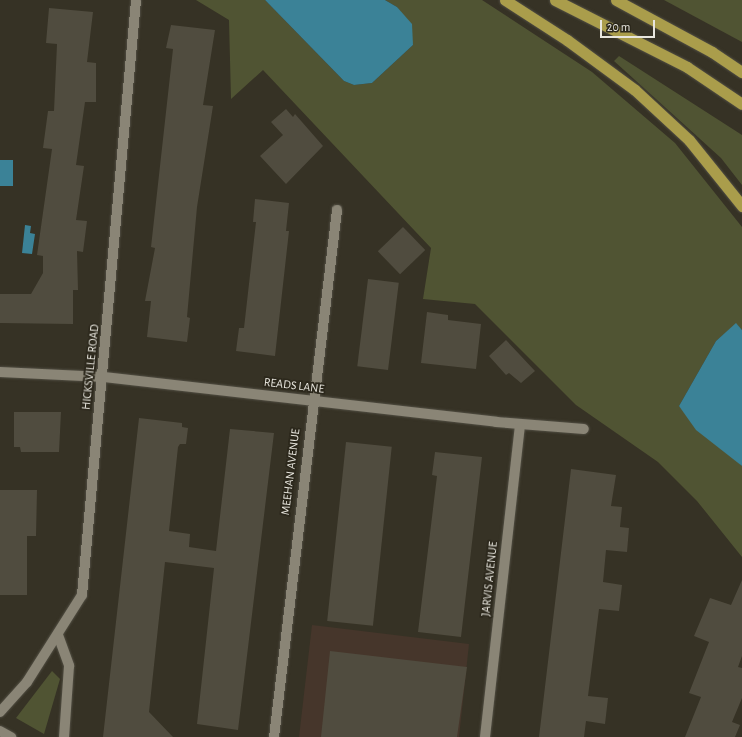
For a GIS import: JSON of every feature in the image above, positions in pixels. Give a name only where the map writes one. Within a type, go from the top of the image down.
[{"type":"highway","points":[[505,0],[567,40],[635,90],[689,140],[742,206]]},
{"type":"highway","points":[[555,0],[687,67],[742,104]]},
{"type":"highway","points":[[616,0],[712,52],[742,72]]},
{"type":"street","name":"HICKSVILLE ROAD","points":[[0,712],[27,682],[82,595],[104,377],[136,0]]},
{"type":"street","name":"MEEHAN AVENUE","points":[[274,737],[312,401],[337,210]]},
{"type":"street","name":"READS LANE","points":[[0,372],[104,377],[520,425],[584,429]]},
{"type":"street","name":"JARVIS AVENUE","points":[[485,737],[520,425]]},
{"type":"street","points":[[58,635],[69,666],[64,737]]},
{"type":"street","points":[[0,731],[11,737]]},
{"type":"shaded area","points":[[312,625],[469,644],[459,737],[299,737]]},
{"type":"green space","points":[[196,0],[265,0],[344,81],[354,85],[372,83],[413,45],[397,7],[385,0],[482,0],[592,72],[675,143],[742,227],[742,330],[736,324],[716,341],[679,406],[742,466],[742,557],[697,501],[658,462],[576,405],[475,304],[423,299],[431,248],[263,70],[231,99],[229,20]]},
{"type":"green space","points":[[664,0],[742,0],[742,42]]},
{"type":"green space","points":[[619,56],[742,135],[742,185],[721,158],[614,61]]},
{"type":"green space","points":[[52,671],[60,679],[44,734],[16,718]]},
{"type":"water","points":[[265,0],[385,0],[397,7],[412,24],[413,45],[372,83],[354,85],[344,81]]},
{"type":"water","points":[[0,160],[13,160],[13,186],[0,186]]},
{"type":"water","points":[[25,225],[31,226],[30,233],[35,234],[32,254],[22,253]]},
{"type":"water","points":[[736,323],[742,330],[742,466],[696,430],[679,406],[716,341]]},
{"type":"building","points":[[49,8],[93,12],[87,62],[96,63],[96,102],[85,102],[76,165],[84,166],[76,220],[87,221],[83,252],[77,251],[78,290],[73,290],[73,324],[0,323],[0,294],[31,294],[43,273],[43,256],[37,255],[52,149],[43,148],[48,111],[54,111],[57,44],[46,43]]},
{"type":"building","points":[[171,25],[215,30],[203,105],[213,106],[197,207],[187,317],[190,318],[187,342],[147,337],[151,301],[145,301],[155,248],[151,247],[173,49],[166,48]]},
{"type":"building","points":[[286,109],[293,117],[295,114],[323,146],[286,184],[260,156],[283,135],[271,122]]},
{"type":"building","points":[[255,199],[289,203],[286,231],[289,231],[275,356],[236,351],[239,328],[244,328],[256,222],[253,222]]},
{"type":"building","points":[[403,227],[425,250],[400,274],[378,251]]},
{"type":"building","points":[[368,279],[399,283],[388,370],[357,366]]},
{"type":"building","points":[[427,312],[448,315],[448,320],[481,324],[476,369],[421,363]]},
{"type":"building","points":[[506,340],[535,371],[521,383],[509,373],[506,375],[489,356]]},
{"type":"building","points":[[14,412],[61,412],[59,452],[21,452],[20,447],[14,447]]},
{"type":"building","points":[[139,418],[182,423],[182,427],[188,428],[186,444],[180,444],[178,447],[169,531],[190,534],[189,547],[216,551],[230,429],[274,433],[238,730],[197,724],[214,568],[165,562],[149,712],[173,737],[103,737]]},
{"type":"building","points":[[346,442],[392,447],[373,626],[327,621]]},
{"type":"building","points":[[435,452],[482,457],[461,637],[418,632],[437,476],[432,475]]},
{"type":"building","points":[[571,469],[616,475],[611,506],[622,507],[620,527],[629,528],[627,552],[606,550],[603,582],[622,585],[619,611],[599,609],[588,696],[608,698],[605,724],[586,721],[584,737],[539,737]]},
{"type":"building","points":[[0,490],[37,490],[36,536],[27,536],[27,595],[0,595]]},
{"type":"building","points":[[742,580],[742,656],[738,667],[742,668],[742,698],[732,722],[740,725],[735,737],[685,737],[701,697],[689,693],[709,642],[694,636],[710,598],[731,605]]},
{"type":"building","points":[[330,651],[467,667],[457,737],[321,737]]}]
